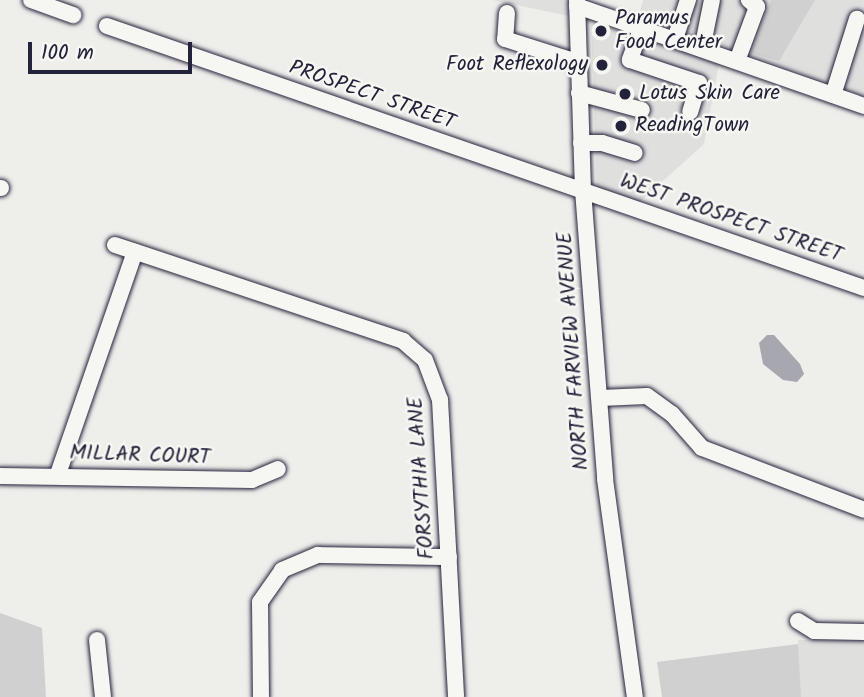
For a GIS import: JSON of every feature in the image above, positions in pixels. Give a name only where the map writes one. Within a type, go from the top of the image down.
[{"type":"street","points":[[31,0],[73,15]]},
{"type":"street","points":[[675,39],[688,0]]},
{"type":"street","points":[[702,49],[712,0]]},
{"type":"street","points":[[737,61],[757,7],[749,0]]},
{"type":"street","points":[[577,3],[641,29],[864,106]]},
{"type":"street","name":"NORTH FARVIEW AVENUE","points":[[577,3],[583,190],[610,533],[635,697]]},
{"type":"street","points":[[507,13],[505,39],[577,62]]},
{"type":"street","points":[[832,95],[856,19]]},
{"type":"street","name":"PROSPECT STREET","points":[[107,26],[583,190]]},
{"type":"street","points":[[641,29],[630,60],[699,83],[690,112]]},
{"type":"street","points":[[579,93],[642,110]]},
{"type":"street","points":[[581,143],[602,143],[635,153]]},
{"type":"street","name":"WEST PROSPECT STREET","points":[[583,190],[864,288]]},
{"type":"street","name":"FORSYTHIA LANE","points":[[116,245],[403,341],[415,349],[433,374],[440,400],[456,697]]},
{"type":"street","points":[[58,474],[135,252]]},
{"type":"street","points":[[600,398],[646,397],[672,414],[702,447],[864,510]]},
{"type":"street","name":"MILLAR COURT","points":[[0,476],[58,474],[252,480],[278,469]]},
{"type":"street","points":[[261,697],[260,602],[282,570],[318,555],[449,557]]},
{"type":"street","points":[[798,621],[814,631],[864,632]]},
{"type":"street","points":[[97,640],[103,697]]},
{"type":"shaded area","points":[[492,0],[568,0],[569,16]]},
{"type":"shaded area","points":[[643,0],[864,0],[864,96],[639,15]]},
{"type":"shaded area","points":[[771,0],[815,0],[779,61],[751,53]]},
{"type":"shaded area","points":[[595,23],[719,63],[704,144],[634,207],[597,194],[591,25]]},
{"type":"shaded area","points":[[767,335],[774,335],[800,364],[804,374],[797,382],[783,380],[763,364],[759,343]]},
{"type":"shaded area","points":[[0,613],[42,628],[46,697],[0,697]]},
{"type":"shaded area","points":[[798,640],[864,640],[864,697],[798,697]]},
{"type":"shaded area","points":[[798,644],[801,697],[662,697],[657,662]]},
{"type":"place","name":"Paramus Food Center","points":[[601,31]]},
{"type":"place","name":"Foot Reflexology","points":[[602,65]]},
{"type":"place","name":"Lotus Skin Care","points":[[625,94]]},
{"type":"place","name":"ReadingTown","points":[[621,126]]}]
